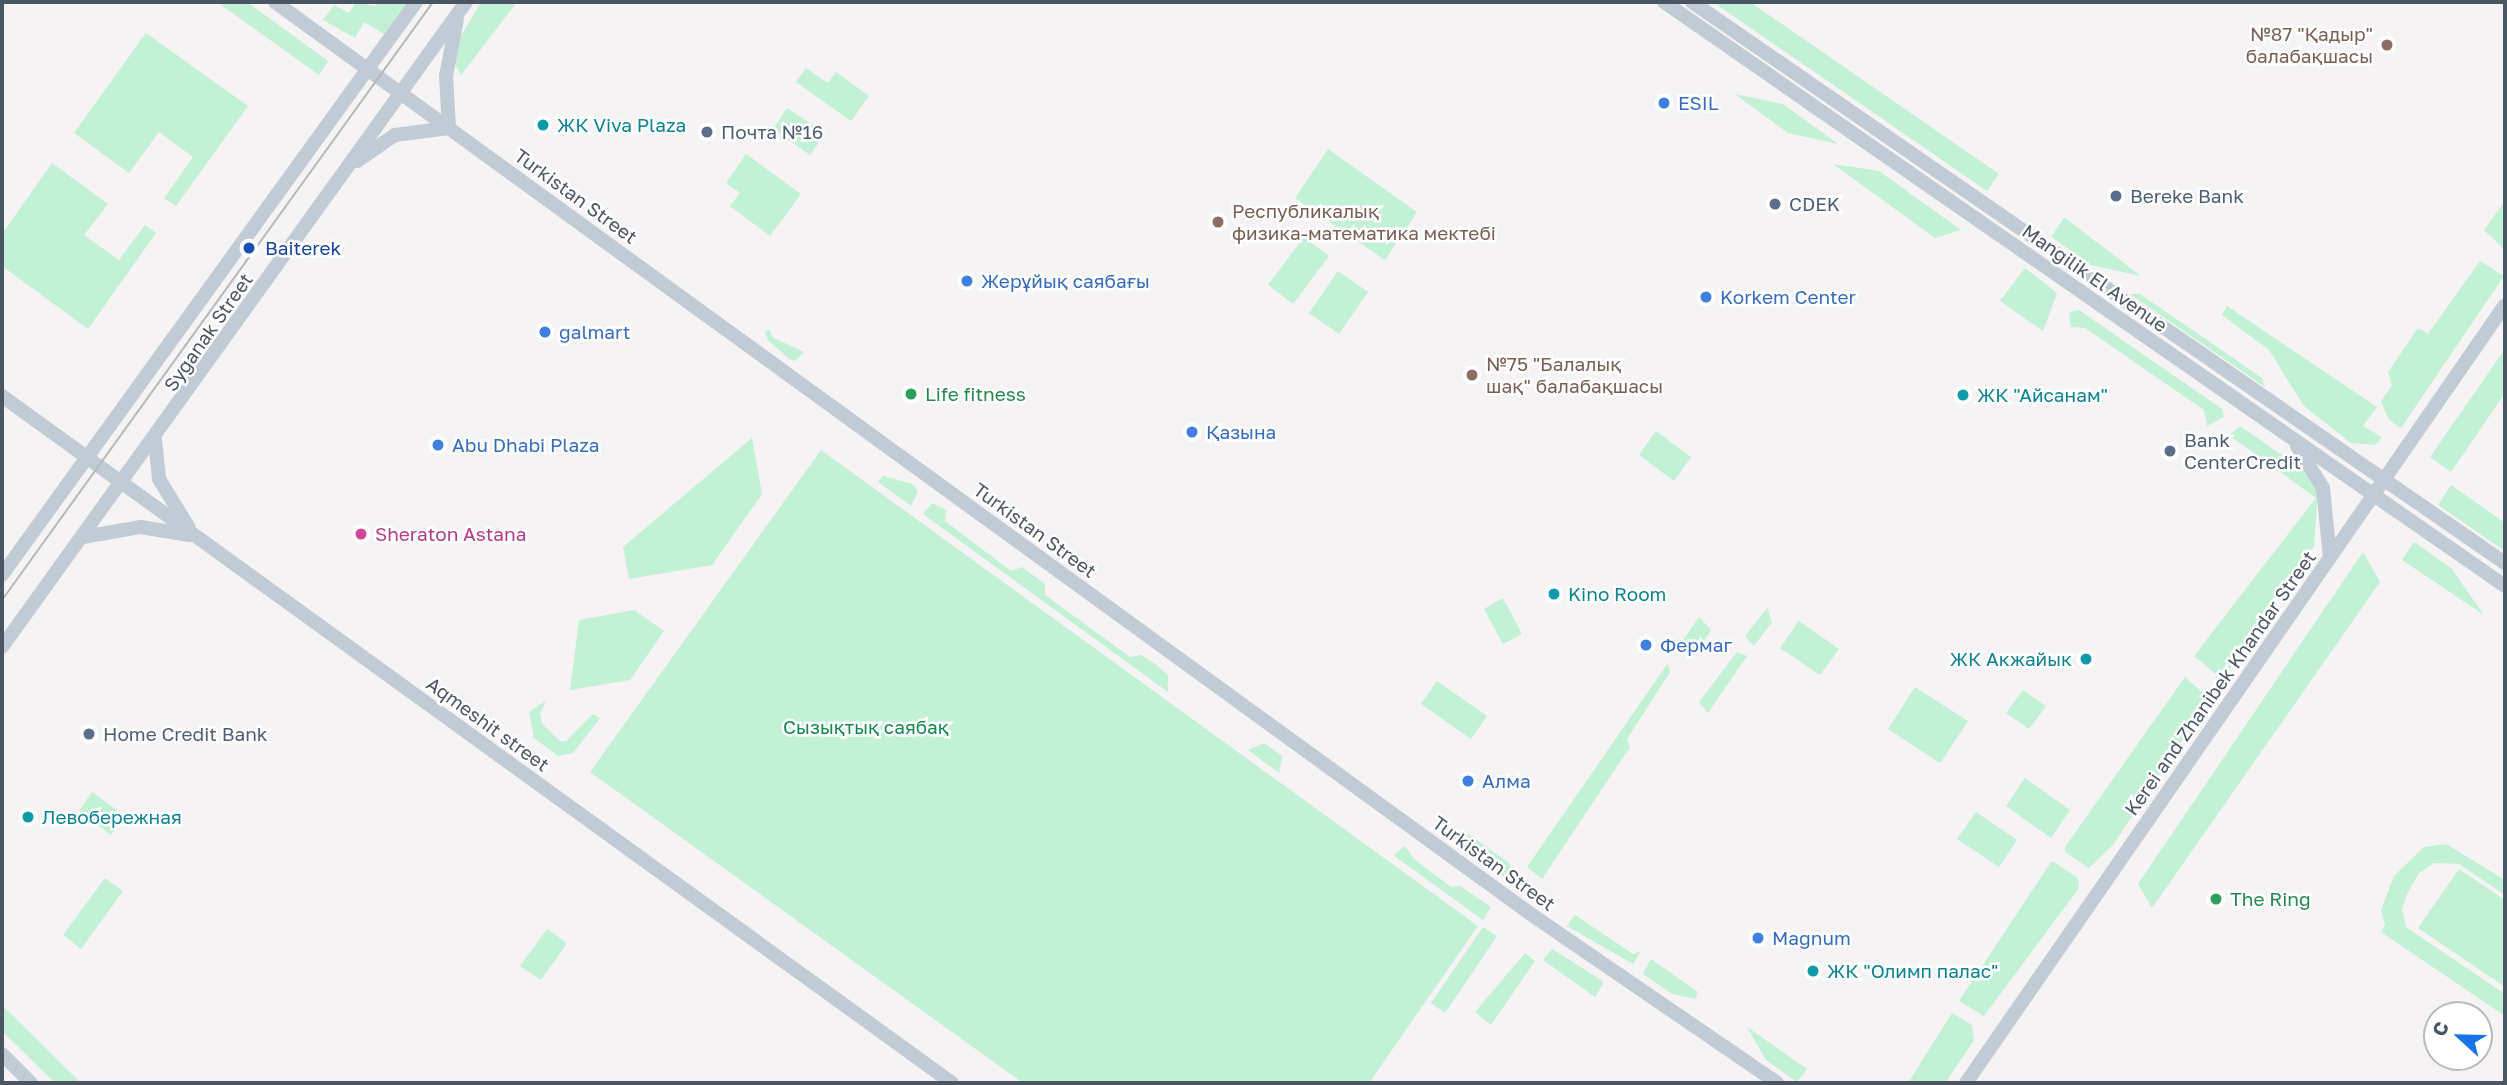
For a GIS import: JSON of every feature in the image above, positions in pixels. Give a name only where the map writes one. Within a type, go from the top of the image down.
[{"type":"main road","name":"Turkistan Street","points":[[275,2],[1532,915],[1777,1083]]},
{"type":"main road","name":"Syganak Street","points":[[2,575],[416,2]]},
{"type":"main road","name":"Mangilik El Avenue","points":[[1664,2],[2505,586]]},
{"type":"main road","name":"Mangilik El Avenue","points":[[1692,2],[2505,563]]},
{"type":"main road","name":"Syganak Street","points":[[2,647],[155,440],[462,8]]},
{"type":"main road","points":[[348,168],[395,135],[449,128],[446,76],[462,8]]},
{"type":"main road","name":"Kerei and Zhanibek Khandar Street","points":[[1966,1083],[2505,305]]},
{"type":"main road","name":"Aqmeshit street","points":[[2,396],[952,1083]]},
{"type":"main road","points":[[2292,438],[2323,488],[2330,558]]},
{"type":"main road","points":[[155,440],[159,479],[193,536]]},
{"type":"main road","points":[[83,537],[141,527],[193,536]]},
{"type":"main road","points":[[2,1054],[31,1083]]},
{"type":"green space","points":[[217,2],[247,2],[328,61],[319,75]]},
{"type":"green space","points":[[356,2],[375,6],[378,2],[407,2],[384,34],[364,22],[355,38],[323,20],[334,5],[349,13]]},
{"type":"green space","points":[[481,2],[517,2],[461,75],[453,61],[458,41]]},
{"type":"green space","points":[[1713,2],[1750,2],[1999,174],[1987,191]]},
{"type":"green space","points":[[146,33],[248,106],[176,206],[164,198],[193,157],[159,132],[129,173],[74,133]]},
{"type":"green space","points":[[806,68],[828,83],[836,72],[869,96],[851,121],[796,82]]},
{"type":"green space","points":[[1735,94],[1783,104],[1838,144],[1788,133]]},
{"type":"green space","points":[[787,108],[825,133],[810,155],[773,129]]},
{"type":"green space","points":[[1328,149],[1417,212],[1385,260],[1295,198]]},
{"type":"green space","points":[[746,154],[801,194],[770,236],[730,206],[740,193],[726,183]]},
{"type":"green space","points":[[52,163],[108,204],[84,235],[119,260],[145,225],[156,233],[88,329],[2,266],[2,234]]},
{"type":"green space","points":[[1833,164],[1879,171],[1961,230],[1935,238]]},
{"type":"green space","points":[[2505,201],[2505,250],[2484,230]]},
{"type":"green space","points":[[2064,218],[2141,276],[2091,265],[2051,237]]},
{"type":"green space","points":[[1304,237],[1329,256],[1293,304],[1268,285]]},
{"type":"green space","points":[[2480,261],[2504,276],[2401,428],[2389,420],[2381,401],[2392,385],[2388,372],[2418,328],[2428,334]]},
{"type":"green space","points":[[2025,268],[2057,293],[2043,331],[2000,301]]},
{"type":"green space","points":[[1338,271],[1368,292],[1339,334],[1309,313]]},
{"type":"green space","points":[[2130,294],[2140,294],[2262,378],[2265,387]]},
{"type":"green space","points":[[2227,306],[2377,407],[2363,426],[2382,437],[2375,445],[2351,443],[2304,406],[2269,350],[2222,315]]},
{"type":"green space","points":[[2079,310],[2222,409],[2224,417],[2207,426],[2204,410],[2085,328],[2071,327],[2069,313]]},
{"type":"green space","points":[[770,329],[772,337],[804,352],[795,361],[789,359],[768,340],[765,332]]},
{"type":"green space","points":[[2505,349],[2505,393],[2451,472],[2430,457]]},
{"type":"green space","points":[[2240,426],[2312,476],[2318,491],[2314,546],[2250,631],[2242,654],[2222,679],[2194,656],[2316,498],[2229,435]]},
{"type":"green space","points":[[1656,431],[1691,457],[1674,481],[1639,455]]},
{"type":"green space","points":[[752,438],[762,494],[712,565],[629,579],[623,547]]},
{"type":"green space","name":"Сызықтық саябақ","points":[[821,450],[1478,926],[1369,1083],[1023,1083],[590,772]]},
{"type":"green space","points":[[883,476],[912,484],[918,491],[911,506],[878,482]]},
{"type":"green space","points":[[2451,485],[2505,523],[2505,551],[2438,505]]},
{"type":"green space","points":[[932,503],[946,510],[945,521],[1011,571],[1022,567],[1045,584],[1045,595],[1130,657],[1141,655],[1154,663],[1168,675],[1168,692],[923,514]]},
{"type":"green space","points":[[2414,542],[2451,568],[2484,615],[2402,560]]},
{"type":"green space","points":[[2363,552],[2380,582],[2152,908],[2138,884]]},
{"type":"green space","points":[[1503,598],[1522,634],[1503,644],[1484,609]]},
{"type":"green space","points":[[1767,608],[1772,622],[1754,646],[1745,636]]},
{"type":"green space","points":[[634,610],[664,631],[630,680],[570,690],[579,620]]},
{"type":"green space","points":[[1699,617],[1711,630],[1697,651],[1677,649]]},
{"type":"green space","points":[[1799,621],[1839,649],[1820,675],[1780,648]]},
{"type":"green space","points":[[1737,652],[1747,656],[1708,713],[1699,702]]},
{"type":"green space","points":[[1668,663],[1670,672],[1627,739],[1630,747],[1542,879],[1527,867]]},
{"type":"green space","points":[[2185,677],[2210,699],[2113,845],[2089,868],[2065,852],[2065,847]]},
{"type":"green space","points":[[1437,681],[1487,716],[1471,739],[1421,704]]},
{"type":"green space","points":[[1915,687],[1968,721],[1940,763],[1888,729]]},
{"type":"green space","points":[[2023,690],[2046,706],[2029,729],[2006,713]]},
{"type":"green space","points":[[547,700],[540,713],[542,724],[560,741],[566,741],[593,714],[600,718],[573,753],[558,756],[534,738],[529,712]]},
{"type":"green space","points":[[1264,743],[1282,756],[1279,773],[1248,750]]},
{"type":"green space","points":[[2025,778],[2070,810],[2051,838],[2006,806]]},
{"type":"green space","points":[[92,792],[125,816],[111,835],[79,811]]},
{"type":"green space","points":[[1976,812],[2017,840],[1999,867],[1957,839]]},
{"type":"green space","points":[[1464,831],[1509,863],[1514,884],[1460,846]]},
{"type":"green space","points":[[2446,844],[2505,880],[2505,895],[2459,864],[2434,863],[2419,873],[2402,909],[2406,927],[2505,994],[2505,1016],[2493,1008],[2493,1001],[2483,1001],[2381,932],[2385,925],[2381,910],[2394,876],[2424,847]]},
{"type":"green space","points":[[1405,846],[1414,859],[1451,887],[1460,886],[1491,907],[1483,920],[1393,855]]},
{"type":"green space","points":[[2052,861],[2078,878],[2079,888],[1984,1016],[1959,1001]]},
{"type":"green space","points":[[2459,869],[2505,900],[2505,987],[2418,928]]},
{"type":"green space","points":[[105,878],[123,891],[81,949],[63,935]]},
{"type":"green space","points":[[1575,915],[1633,954],[1641,951],[1633,964],[1567,926]]},
{"type":"green space","points":[[1483,927],[1497,936],[1445,1013],[1431,1003]]},
{"type":"green space","points":[[547,929],[567,943],[541,980],[520,966]]},
{"type":"green space","points":[[1552,949],[1601,980],[1603,984],[1595,997],[1543,960]]},
{"type":"green space","points":[[1525,953],[1535,961],[1491,1025],[1475,1012]]},
{"type":"green space","points":[[1651,959],[1698,992],[1695,999],[1672,994],[1643,974]]},
{"type":"green space","points":[[2,1005],[81,1083],[55,1083],[2,1031]]},
{"type":"green space","points":[[1952,1013],[1972,1025],[1974,1040],[1945,1083],[1908,1083]]},
{"type":"green space","points":[[1747,1027],[1807,1069],[1797,1082],[1766,1060]]},
{"type":"tram line","points":[[2,600],[433,2]]},
{"type":"place","name":"№87 \"Қадыр\" балабақшасы","points":[[2387,45]]},
{"type":"place","name":"ESIL","points":[[1664,103]]},
{"type":"place","name":"ЖК Viva Plaza","points":[[543,125]]},
{"type":"place","name":"Почта №16","points":[[707,132]]},
{"type":"place","name":"Bereke Bank","points":[[2116,196]]},
{"type":"place","name":"CDEK","points":[[1775,204]]},
{"type":"place","name":"Республикалық физика-математика мектебі","points":[[1218,222]]},
{"type":"place","name":"Baiterek","points":[[249,248]]},
{"type":"place","name":"Жерұйық саябағы","points":[[967,281]]},
{"type":"place","name":"Korkem Center","points":[[1706,297]]},
{"type":"place","name":"galmart","points":[[545,332]]},
{"type":"place","name":"№75 \"Балалық шақ\" балабақшасы","points":[[1472,375]]},
{"type":"place","name":"Life fitness","points":[[911,394]]},
{"type":"place","name":"ЖК \"Айсанам\"","points":[[1963,395]]},
{"type":"place","name":"Қазына","points":[[1192,432]]},
{"type":"place","name":"Abu Dhabi Plaza","points":[[438,445]]},
{"type":"place","name":"Bank CenterCredit","points":[[2170,451]]},
{"type":"place","name":"Sheraton Astana","points":[[361,534]]},
{"type":"place","name":"Kino Room","points":[[1554,594]]},
{"type":"place","name":"Фермаг","points":[[1646,645]]},
{"type":"place","name":"ЖК Акжайык","points":[[2086,659]]},
{"type":"place","name":"Home Credit Bank","points":[[89,734]]},
{"type":"place","name":"Алма","points":[[1468,781]]},
{"type":"place","name":"Левобережная","points":[[28,817]]},
{"type":"place","name":"The Ring","points":[[2216,899]]},
{"type":"place","name":"Magnum","points":[[1758,938]]},
{"type":"place","name":"ЖК \"Олимп палас\"","points":[[1813,971]]}]
